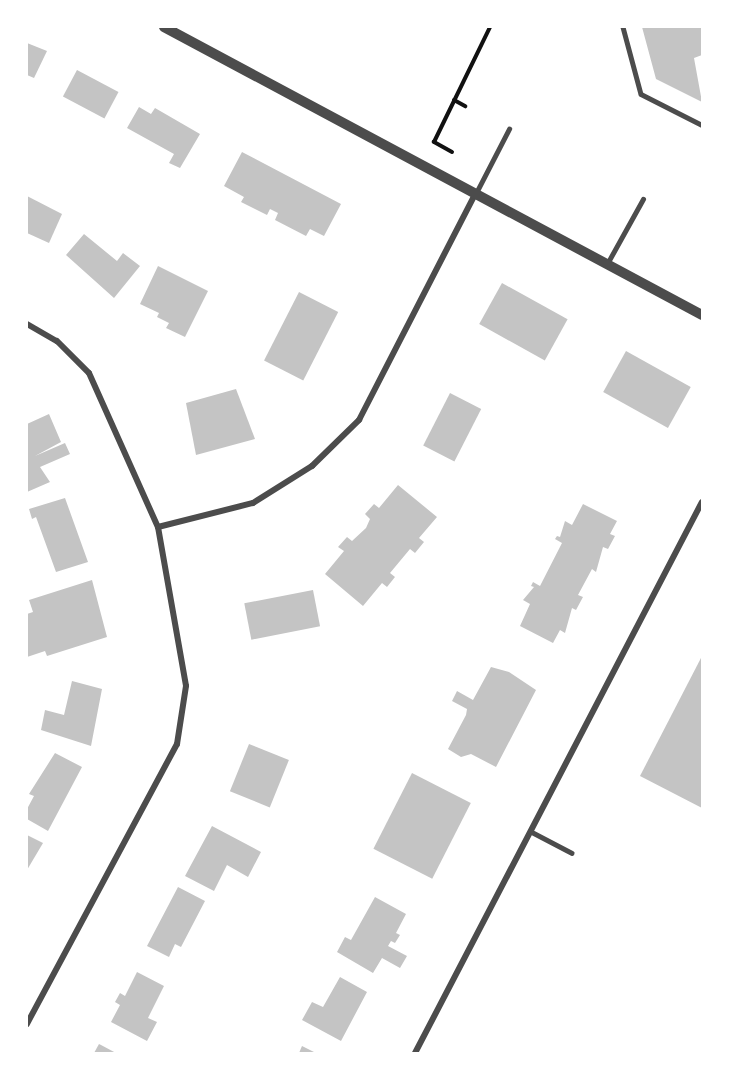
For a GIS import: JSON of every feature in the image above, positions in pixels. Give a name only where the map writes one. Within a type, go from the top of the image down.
[{"type":"street","points":[[164,27],[181,31],[475,194],[702,315]]},
{"type":"street","points":[[158,527],[254,503],[312,466],[359,420],[475,194]]},
{"type":"street","points":[[27,324],[57,341],[89,372],[158,527],[186,686],[177,744],[27,1024]]},
{"type":"street","points":[[415,1053],[702,502]]},
{"type":"lane","points":[[623,27],[641,94],[702,125]]},
{"type":"lane","points":[[475,194],[509,129]]},
{"type":"lane","points":[[608,264],[643,199]]},
{"type":"lane","points":[[530,831],[572,853]]},
{"type":"path","points":[[452,152],[434,142],[490,27]]},
{"type":"path","points":[[454,100],[465,106]]},
{"type":"building","points":[[642,27],[702,27],[702,55],[694,58],[702,102],[656,79]]},
{"type":"building","points":[[27,43],[47,51],[34,78],[27,75]]},
{"type":"building","points":[[77,70],[118,92],[104,119],[63,96]]},
{"type":"building","points":[[139,107],[151,114],[155,108],[200,134],[180,168],[169,163],[174,154],[127,128]]},
{"type":"building","points":[[242,152],[341,204],[324,236],[310,229],[306,236],[275,220],[278,213],[270,209],[267,215],[241,202],[244,197],[224,186]]},
{"type":"building","points":[[27,196],[62,214],[49,243],[27,233]]},
{"type":"building","points":[[84,234],[117,261],[123,253],[140,266],[114,298],[66,255]]},
{"type":"building","points":[[158,266],[208,291],[185,337],[166,328],[169,323],[157,317],[159,313],[140,304]]},
{"type":"building","points":[[502,283],[568,319],[545,360],[479,324]]},
{"type":"building","points":[[299,292],[338,312],[303,381],[264,361]]},
{"type":"building","points":[[626,351],[691,387],[668,428],[603,392]]},
{"type":"building","points":[[236,389],[255,439],[196,455],[186,403]]},
{"type":"building","points":[[450,393],[481,409],[454,461],[423,446]]},
{"type":"building","points":[[49,414],[61,442],[35,456],[65,443],[70,454],[40,467],[50,482],[27,492],[27,424]]},
{"type":"building","points":[[398,485],[437,517],[419,538],[424,542],[415,553],[410,549],[390,573],[395,577],[387,587],[382,583],[363,606],[325,574],[344,551],[338,547],[347,537],[352,541],[366,528],[370,519],[365,514],[374,504],[379,508]]},
{"type":"building","points":[[65,498],[88,562],[56,572],[36,517],[32,519],[29,509]]},
{"type":"building","points":[[583,504],[617,521],[610,534],[615,536],[608,549],[603,547],[596,572],[592,569],[578,595],[583,597],[576,610],[572,608],[565,633],[560,630],[553,643],[520,626],[530,604],[523,600],[534,587],[531,586],[533,582],[540,586],[562,543],[555,539],[557,536],[560,537],[565,521],[572,525]]},
{"type":"building","points":[[92,580],[107,637],[47,656],[45,651],[27,657],[27,614],[33,612],[29,600]]},
{"type":"building","points":[[313,590],[320,626],[251,640],[244,603]]},
{"type":"building","points":[[702,656],[702,808],[640,776]]},
{"type":"building","points":[[491,667],[509,672],[536,690],[496,767],[471,754],[461,757],[448,749],[467,709],[452,701],[457,691],[473,700]]},
{"type":"building","points":[[72,681],[102,689],[91,746],[41,730],[45,710],[64,715]]},
{"type":"building","points":[[249,744],[289,760],[270,807],[230,791]]},
{"type":"building","points":[[55,753],[82,767],[48,831],[27,819],[27,809],[34,796],[29,794]]},
{"type":"building","points":[[412,773],[471,803],[432,879],[373,849]]},
{"type":"building","points":[[212,826],[261,852],[248,877],[227,865],[214,891],[185,876]]},
{"type":"building","points":[[27,835],[43,843],[27,870]]},
{"type":"building","points":[[178,887],[205,901],[181,947],[175,944],[169,957],[147,946]]},
{"type":"building","points":[[375,897],[406,914],[396,933],[400,935],[395,943],[391,941],[388,946],[407,956],[400,968],[382,958],[373,973],[337,952],[345,937],[351,940]]},
{"type":"building","points":[[137,972],[164,986],[148,1018],[157,1022],[147,1041],[111,1022],[120,1005],[115,1002],[120,993],[125,996]]},
{"type":"building","points":[[340,977],[367,992],[341,1041],[302,1020],[312,1002],[323,1007]]},
{"type":"building","points":[[99,1044],[101,1045],[116,1053],[94,1053]]},
{"type":"building","points":[[302,1046],[316,1053],[299,1053]]}]
